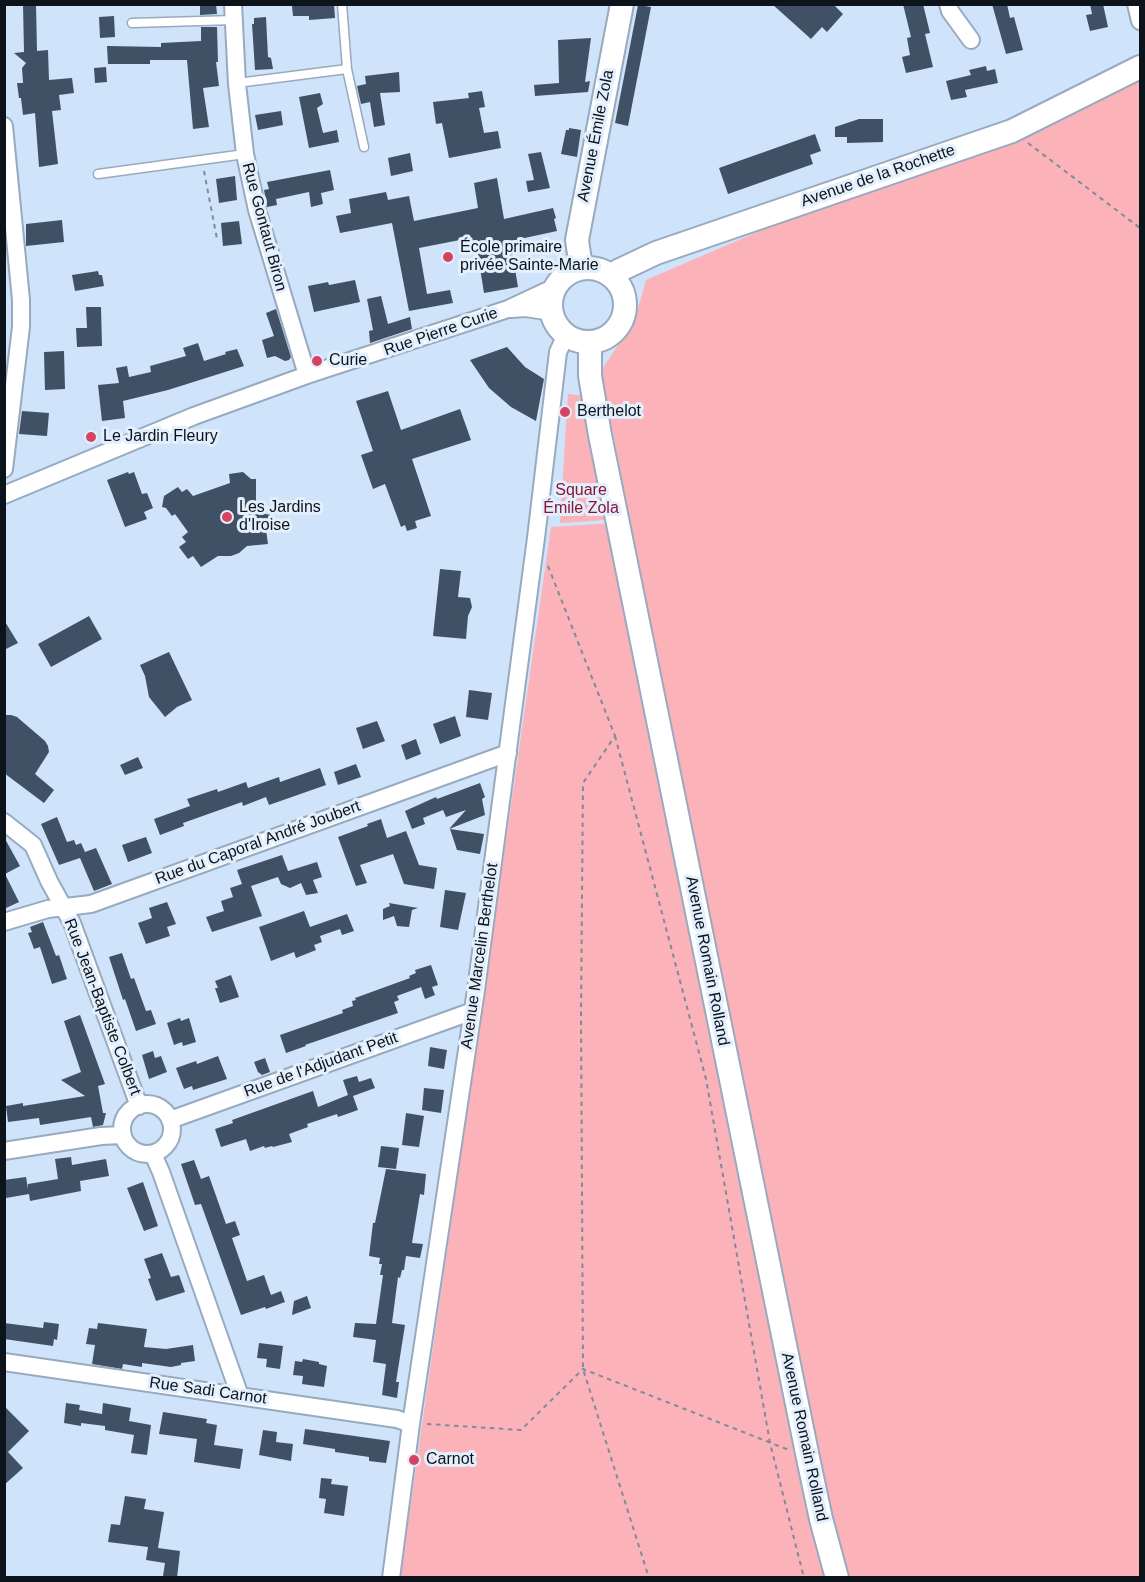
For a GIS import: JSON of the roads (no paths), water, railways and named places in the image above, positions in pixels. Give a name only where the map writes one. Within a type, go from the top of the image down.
[{"type":"main road","name":"Avenue Émile Zola","points":[[581,268],[577,240],[622,4]]},
{"type":"main road","name":"Avenue de la Rochette","points":[[613,278],[618,271],[656,253],[1012,131],[1140,67]]},
{"type":"main road","points":[[581,268],[598,269],[613,278],[619,284],[625,300],[623,317],[614,332],[590,342],[573,339],[556,325],[550,303],[555,287],[566,274],[581,268]]},
{"type":"main road","name":"Avenue Romain Rolland","points":[[590,342],[590,376],[600,435],[808,1458],[837,1578]]},
{"type":"street","points":[[948,4],[950,11],[971,40]]},
{"type":"street","points":[[1136,4],[1140,21]]},
{"type":"street","name":"Rue Gontaut Biron","points":[[233,13],[237,84],[245,154],[256,210],[306,375]]},
{"type":"street","points":[[4,126],[7,184],[21,300],[13,326],[4,469]]},
{"type":"street","name":"Rue Pierre Curie","points":[[4,495],[194,416],[306,375],[508,309],[555,287]]},
{"type":"street","name":"Rue Pierre Curie","points":[[508,309],[526,308],[551,312]]},
{"type":"street","name":"Avenue Marcelin Berthelot","points":[[391,1578],[411,1424],[473,1011],[536,538],[558,352],[566,335]]},
{"type":"street","name":"Rue du Caporal André Joubert","points":[[4,921],[48,909],[91,904],[508,753]]},
{"type":"street","name":"Rue Jean-Baptiste Colbert","points":[[4,822],[33,845],[72,922],[139,1106]]},
{"type":"street","name":"Rue de l'Adjudant Petit","points":[[170,1120],[473,1011]]},
{"type":"street","points":[[139,1106],[154,1106],[161,1109],[170,1120],[172,1129],[166,1144],[153,1154],[137,1152],[125,1142],[122,1135],[123,1120],[132,1109],[139,1106]]},
{"type":"street","points":[[4,1151],[101,1136],[122,1135]]},
{"type":"street","points":[[153,1154],[169,1193],[240,1395]]},
{"type":"street","name":"Rue Sadi Carnot","points":[[4,1362],[240,1395],[396,1419],[411,1424]]},
{"type":"lane","points":[[342,4],[347,69],[364,147]]},
{"type":"lane","points":[[132,23],[233,13]]},
{"type":"lane","points":[[245,82],[347,69]]},
{"type":"lane","points":[[98,174],[245,154]]},
{"type":"place","name":"École primaire privée Sainte-Marie","points":[[448,257]]},
{"type":"place","name":"Curie","points":[[317,361]]},
{"type":"place","name":"Berthelot","points":[[565,412]]},
{"type":"place","name":"Le Jardin Fleury","points":[[91,437]]},
{"type":"place","name":"Les Jardins d'Iroise","points":[[227,517]]},
{"type":"place","name":"Carnot","points":[[414,1460]]},
{"type":"park label","name":"Square Émile Zola","points":[[581,500]]}]
